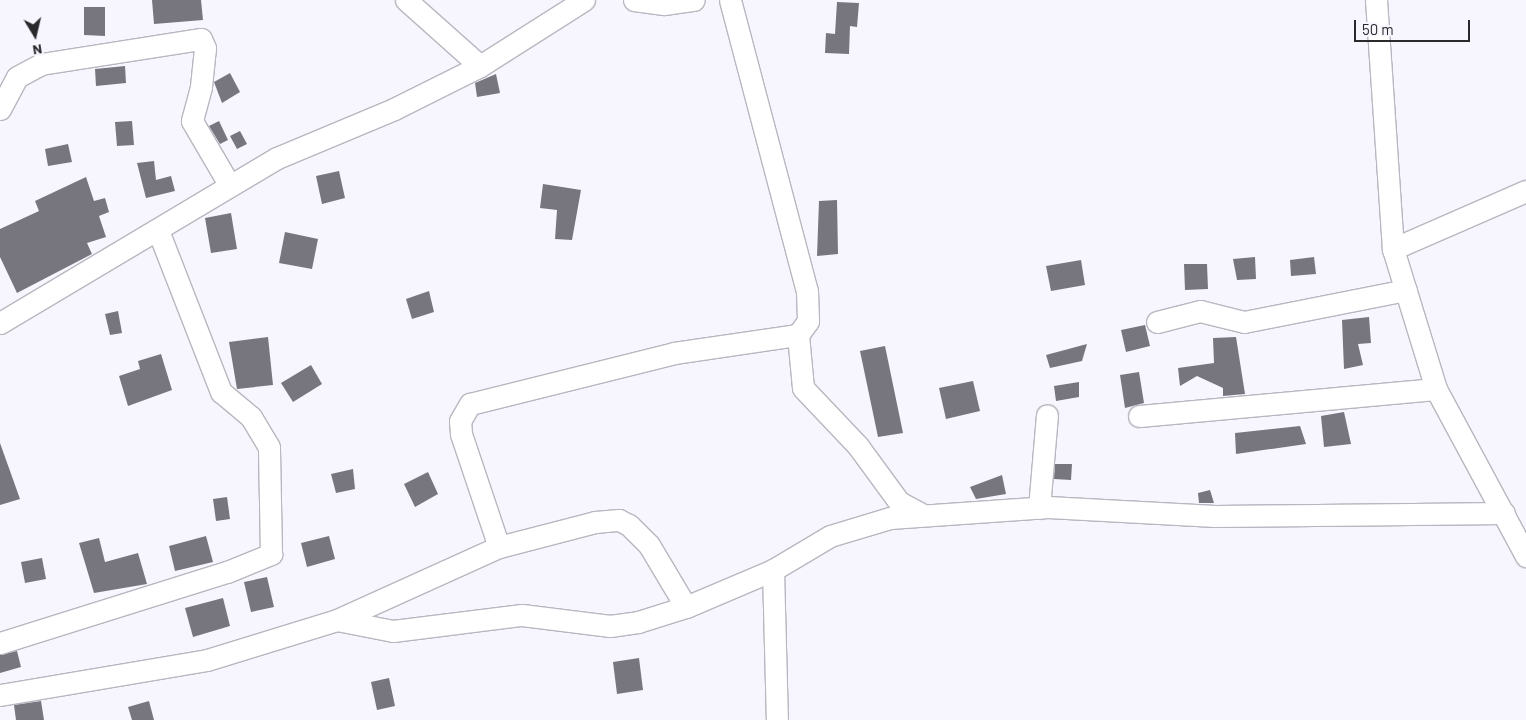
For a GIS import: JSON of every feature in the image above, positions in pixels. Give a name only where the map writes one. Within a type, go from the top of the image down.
[{"type":"street","points":[[406,0],[480,66]]},
{"type":"street","points":[[0,323],[277,158],[394,109],[480,66],[584,0]]},
{"type":"street","points":[[634,0],[664,4],[694,0]]},
{"type":"street","points":[[730,0],[807,291],[808,321],[798,335],[804,388],[858,446],[899,502],[923,515]]},
{"type":"street","points":[[1376,0],[1393,249],[1436,389],[1526,556]]},
{"type":"street","points":[[0,109],[16,77],[41,64],[201,39],[205,48],[201,87],[192,121],[230,186]]},
{"type":"street","points":[[1393,249],[1526,192]]},
{"type":"street","points":[[0,643],[227,572],[271,554],[274,540],[269,447],[251,417],[221,392],[158,230]]},
{"type":"street","points":[[1157,322],[1200,311],[1244,322],[1406,290]]},
{"type":"street","points":[[499,547],[461,434],[460,421],[470,404],[674,353],[798,335]]},
{"type":"street","points":[[1139,416],[1436,389]]},
{"type":"street","points":[[1039,508],[1047,416]]},
{"type":"street","points":[[337,620],[392,631],[522,615],[610,626],[686,607],[773,570],[830,536],[860,525],[923,515],[1039,508],[1225,516],[1504,513]]},
{"type":"street","points":[[0,695],[206,660],[337,620],[499,547],[569,527],[619,520],[649,545],[686,607]]},
{"type":"street","points":[[773,570],[777,720]]},
{"type":"building","points":[[152,0],[201,0],[203,20],[154,24]]},
{"type":"building","points":[[837,2],[859,3],[857,27],[850,26],[849,54],[825,53],[826,33],[835,34]]},
{"type":"building","points":[[84,7],[105,7],[105,36],[84,35]]},
{"type":"building","points":[[125,66],[126,83],[96,86],[95,69]]},
{"type":"building","points":[[230,73],[240,92],[222,103],[214,82]]},
{"type":"building","points":[[496,74],[500,93],[477,97],[475,83]]},
{"type":"building","points":[[132,121],[134,145],[117,146],[115,122]]},
{"type":"building","points":[[219,121],[228,140],[220,144],[209,126]]},
{"type":"building","points":[[240,131],[247,144],[237,149],[230,136]]},
{"type":"building","points":[[68,144],[72,162],[48,166],[45,149]]},
{"type":"building","points":[[154,161],[156,180],[171,176],[175,191],[146,198],[137,163]]},
{"type":"building","points":[[339,171],[345,198],[322,204],[316,176]]},
{"type":"building","points":[[86,177],[94,201],[105,198],[109,212],[99,216],[106,237],[87,243],[92,254],[17,293],[0,257],[0,229],[39,211],[35,201]]},
{"type":"building","points":[[543,184],[581,190],[572,240],[555,239],[557,210],[540,208]]},
{"type":"building","points":[[837,200],[838,254],[817,256],[819,201]]},
{"type":"building","points":[[231,213],[237,249],[211,253],[205,218]]},
{"type":"building","points":[[285,232],[318,239],[312,269],[279,263]]},
{"type":"building","points":[[1255,257],[1256,279],[1237,280],[1233,259]]},
{"type":"building","points":[[1314,257],[1316,274],[1291,276],[1290,260]]},
{"type":"building","points":[[1081,260],[1085,285],[1051,291],[1046,266]]},
{"type":"building","points":[[1184,264],[1207,264],[1208,289],[1185,290]]},
{"type":"building","points":[[429,291],[434,312],[412,319],[406,299]]},
{"type":"building","points":[[118,311],[122,333],[110,335],[105,314]]},
{"type":"building","points":[[1369,317],[1371,343],[1358,344],[1363,365],[1344,369],[1342,320]]},
{"type":"building","points":[[1145,325],[1150,346],[1126,352],[1121,330]]},
{"type":"building","points":[[268,337],[273,385],[237,389],[229,342]]},
{"type":"building","points":[[1236,337],[1245,394],[1223,396],[1223,388],[1197,376],[1180,386],[1178,368],[1214,363],[1213,338]]},
{"type":"building","points":[[1087,344],[1082,361],[1050,368],[1046,355]]},
{"type":"building","points":[[885,346],[903,433],[878,437],[860,351]]},
{"type":"building","points":[[161,354],[172,390],[128,406],[119,376],[140,369],[138,361]]},
{"type":"building","points":[[311,365],[322,384],[293,402],[281,383]]},
{"type":"building","points":[[1139,372],[1144,403],[1125,408],[1120,375]]},
{"type":"building","points":[[973,381],[980,411],[946,419],[939,388]]},
{"type":"building","points":[[1079,382],[1079,397],[1056,401],[1054,386]]},
{"type":"building","points":[[1344,412],[1351,444],[1324,447],[1321,416]]},
{"type":"building","points":[[1300,426],[1306,444],[1236,454],[1235,433]]},
{"type":"building","points":[[0,443],[20,499],[0,505]]},
{"type":"building","points":[[1055,464],[1072,464],[1071,480],[1054,479]]},
{"type":"building","points":[[353,469],[355,489],[336,493],[331,474]]},
{"type":"building","points":[[428,472],[438,494],[415,507],[404,484]]},
{"type":"building","points":[[1002,475],[1006,494],[976,499],[970,487]]},
{"type":"building","points":[[1210,490],[1214,503],[1199,503],[1198,493]]},
{"type":"building","points":[[227,497],[230,519],[216,521],[213,499]]},
{"type":"building","points":[[206,536],[213,562],[175,571],[169,546]]},
{"type":"building","points":[[329,536],[335,559],[307,567],[301,543]]},
{"type":"building","points":[[99,538],[105,562],[138,553],[147,584],[94,593],[79,543]]},
{"type":"building","points":[[42,558],[46,579],[25,583],[21,562]]},
{"type":"building","points":[[267,577],[274,607],[251,612],[244,582]]},
{"type":"building","points":[[223,598],[230,626],[193,637],[185,608]]},
{"type":"building","points":[[17,651],[21,667],[0,673],[0,655]]},
{"type":"building","points":[[639,658],[643,690],[617,694],[613,662]]},
{"type":"building","points":[[389,678],[395,706],[377,710],[371,682]]},
{"type":"building","points":[[41,701],[44,720],[16,720],[14,705]]},
{"type":"building","points":[[149,701],[154,720],[132,720],[128,707]]}]
